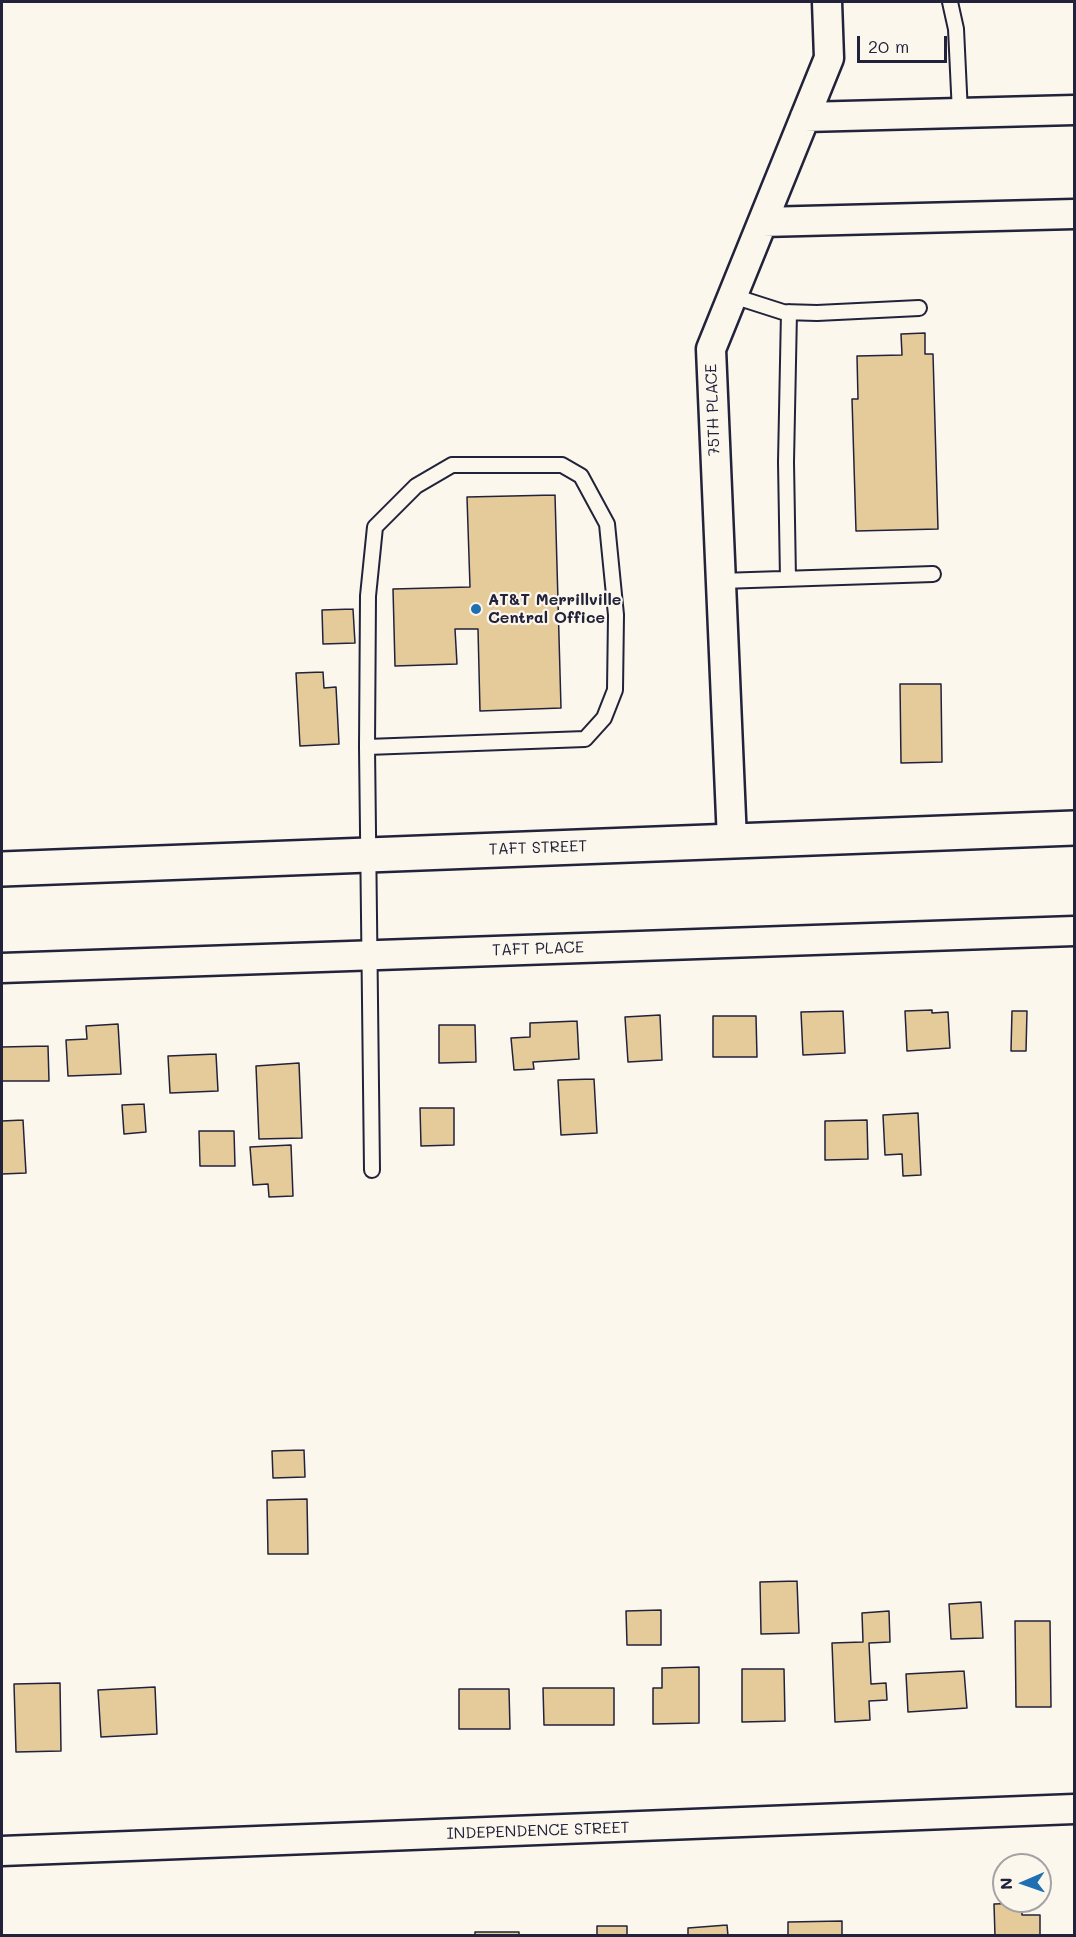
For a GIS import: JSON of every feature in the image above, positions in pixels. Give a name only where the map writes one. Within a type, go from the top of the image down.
[{"type":"main road","name":"TAFT STREET","points":[[2,869],[1074,828]]},
{"type":"street","name":"75TH PLACE","points":[[732,841],[711,349],[830,58],[827,2]]},
{"type":"street","points":[[805,117],[1074,110]]},
{"type":"street","points":[[763,222],[1074,214]]},
{"type":"street","name":"TAFT PLACE","points":[[2,968],[1074,931]]},
{"type":"street","name":"INDEPENDENCE STREET","points":[[2,1851],[1074,1809]]},
{"type":"lane","points":[[950,2],[956,29],[960,113]]},
{"type":"lane","points":[[733,296],[789,312],[817,313],[919,308]]},
{"type":"lane","points":[[788,579],[786,429],[789,312]]},
{"type":"lane","points":[[367,747],[585,739],[604,718],[615,690],[614,592],[607,524],[581,476],[562,465],[452,465],[416,486],[375,527],[368,596],[367,747],[372,1170]]},
{"type":"lane","points":[[721,581],[933,574]]},
{"type":"building","points":[[925,333],[925,354],[933,354],[938,529],[856,531],[852,399],[858,399],[857,356],[902,355],[901,334]]},
{"type":"building","name":"AT&T Merrillville Central Office","points":[[555,495],[561,708],[480,711],[478,629],[455,629],[457,664],[395,666],[393,589],[470,587],[467,497]]},
{"type":"building","points":[[353,609],[355,643],[323,644],[322,610]]},
{"type":"building","points":[[323,672],[324,688],[336,687],[339,744],[300,746],[296,673]]},
{"type":"building","points":[[900,684],[941,684],[942,762],[901,763]]},
{"type":"building","points":[[932,1010],[932,1013],[948,1012],[950,1048],[907,1051],[905,1011]]},
{"type":"building","points":[[843,1011],[845,1053],[803,1055],[801,1012]]},
{"type":"building","points":[[1012,1011],[1027,1011],[1026,1051],[1011,1051]]},
{"type":"building","points":[[660,1015],[662,1060],[628,1062],[625,1017]]},
{"type":"building","points":[[713,1016],[756,1016],[757,1057],[713,1057]]},
{"type":"building","points":[[577,1021],[579,1059],[533,1062],[534,1069],[514,1070],[511,1038],[530,1037],[530,1023]]},
{"type":"building","points":[[118,1024],[121,1074],[68,1076],[66,1040],[87,1039],[86,1026]]},
{"type":"building","points":[[439,1025],[475,1025],[476,1062],[439,1063]]},
{"type":"building","points":[[48,1046],[49,1081],[2,1081],[2,1047]]},
{"type":"building","points":[[216,1054],[218,1091],[170,1093],[168,1056]]},
{"type":"building","points":[[299,1063],[302,1138],[259,1139],[256,1066]]},
{"type":"building","points":[[594,1079],[597,1133],[561,1135],[558,1080]]},
{"type":"building","points":[[144,1104],[146,1132],[124,1134],[122,1105]]},
{"type":"building","points":[[420,1108],[454,1108],[454,1145],[421,1146]]},
{"type":"building","points":[[918,1113],[921,1175],[903,1176],[902,1154],[885,1155],[883,1115]]},
{"type":"building","points":[[23,1120],[26,1173],[2,1174],[2,1121]]},
{"type":"building","points":[[867,1120],[868,1159],[825,1160],[825,1121]]},
{"type":"building","points":[[199,1131],[234,1131],[235,1166],[200,1166]]},
{"type":"building","points":[[291,1145],[293,1196],[269,1197],[268,1184],[253,1185],[250,1147]]},
{"type":"building","points":[[304,1450],[305,1477],[273,1478],[272,1451]]},
{"type":"building","points":[[307,1499],[308,1554],[268,1554],[267,1500]]},
{"type":"building","points":[[797,1581],[799,1633],[761,1634],[760,1582]]},
{"type":"building","points":[[981,1602],[983,1638],[951,1639],[949,1604]]},
{"type":"building","points":[[661,1610],[661,1645],[627,1645],[626,1611]]},
{"type":"building","points":[[889,1611],[890,1642],[869,1643],[871,1684],[886,1683],[887,1700],[869,1701],[870,1720],[835,1722],[832,1643],[863,1642],[862,1613]]},
{"type":"building","points":[[1015,1621],[1050,1621],[1051,1707],[1016,1707]]},
{"type":"building","points":[[699,1667],[699,1723],[653,1724],[653,1688],[662,1688],[662,1668]]},
{"type":"building","points":[[742,1669],[784,1669],[785,1721],[742,1722]]},
{"type":"building","points":[[964,1671],[967,1708],[908,1712],[906,1674]]},
{"type":"building","points":[[60,1683],[61,1751],[16,1752],[14,1684]]},
{"type":"building","points":[[155,1687],[157,1734],[101,1737],[98,1690]]},
{"type":"building","points":[[543,1688],[614,1688],[614,1725],[544,1725]]},
{"type":"building","points":[[459,1689],[509,1689],[510,1729],[459,1729]]},
{"type":"building","points":[[994,1913],[1040,1915],[1040,1936],[995,1936]]},
{"type":"building","points":[[842,1921],[842,1936],[788,1936],[788,1922]]},
{"type":"building","points":[[727,1925],[728,1936],[688,1936],[688,1928]]},
{"type":"building","points":[[597,1926],[627,1926],[627,1936],[597,1936]]},
{"type":"building","points":[[475,1932],[519,1932],[519,1936],[475,1936]]},
{"type":"place","name":"AT&T Merrillville Central Office","points":[[476,609]]}]
